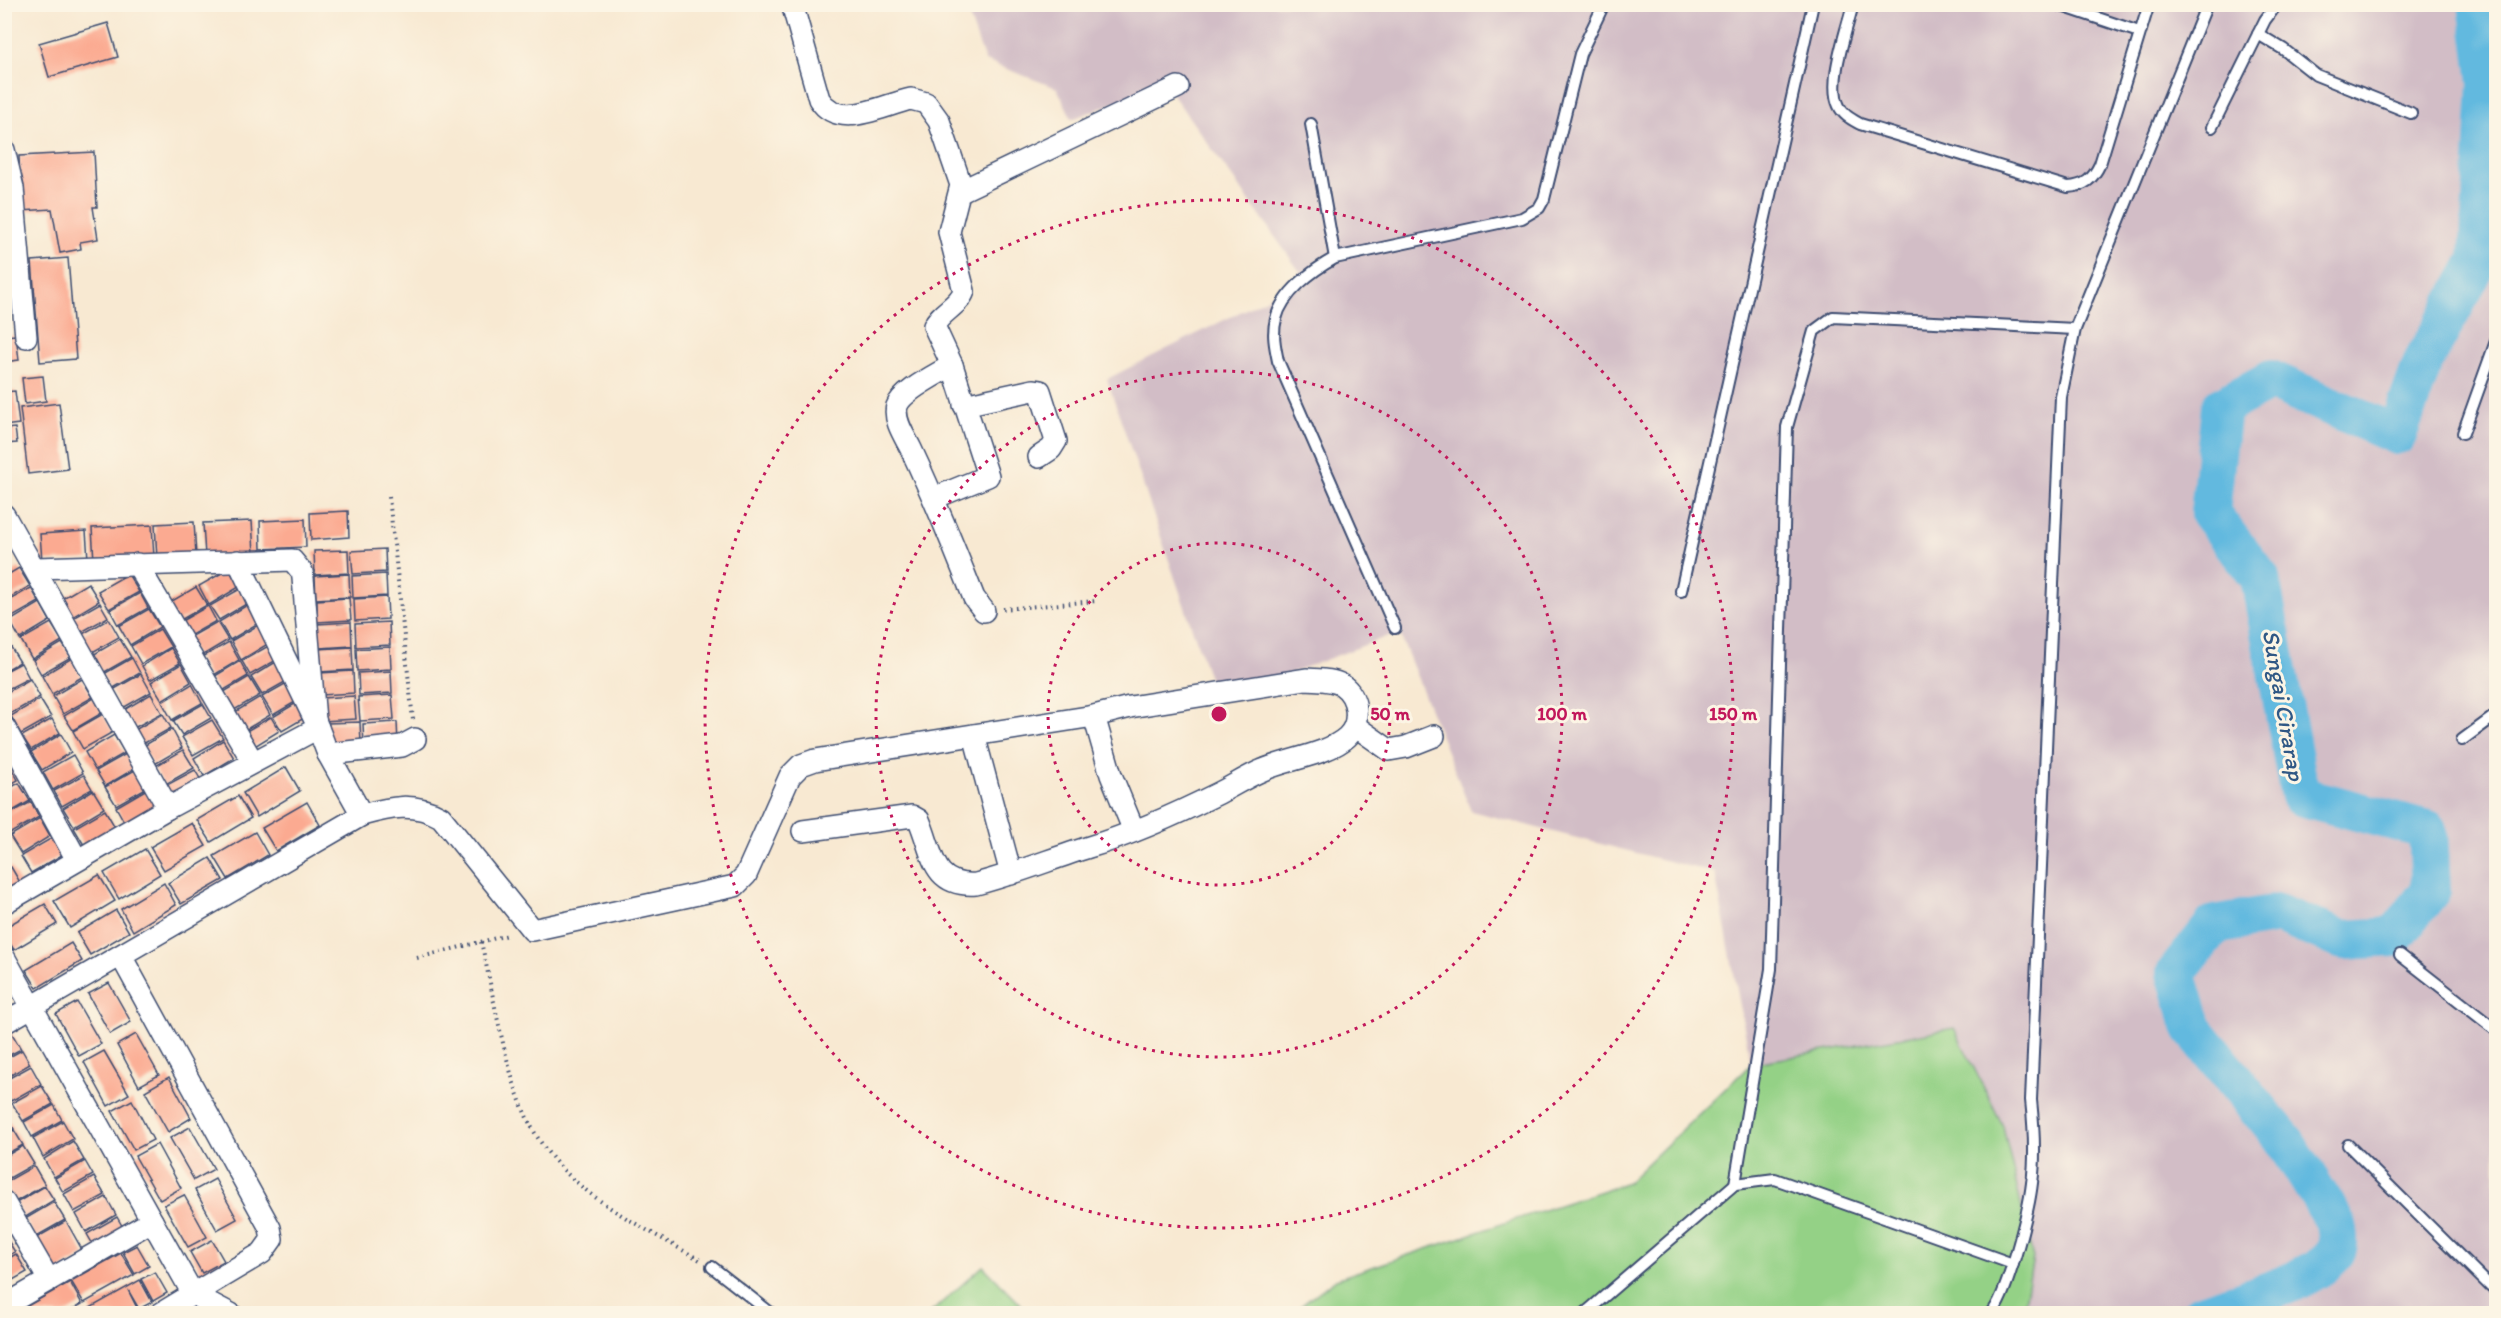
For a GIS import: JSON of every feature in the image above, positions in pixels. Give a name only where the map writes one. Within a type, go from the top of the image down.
[{"type":"street","points":[[792,4],[819,99],[823,105],[842,116],[911,99],[921,100],[932,110],[939,121],[959,180],[961,191],[949,232],[964,291],[961,298],[937,320],[934,326],[952,365],[988,476],[934,498]]},
{"type":"street","points":[[961,191],[1178,87]]},
{"type":"street","points":[[4,150],[13,188],[26,337]]},
{"type":"street","points":[[952,365],[902,397],[897,407],[901,430],[934,498],[974,598],[984,611]]},
{"type":"street","points":[[964,405],[1033,390],[1040,391],[1056,441],[1051,449],[1039,457]]},
{"type":"street","points":[[4,515],[12,546],[36,568],[168,808]]},
{"type":"street","points":[[36,568],[292,560],[302,572],[317,724]]},
{"type":"street","points":[[238,561],[317,724],[328,754],[362,814]]},
{"type":"street","points":[[137,564],[253,762]]},
{"type":"street","points":[[4,1023],[362,814],[411,806],[426,809],[441,817],[532,930],[735,886],[746,875],[790,776],[805,763],[1306,679],[1341,684],[1349,692],[1356,708],[1354,726],[1347,737],[1331,746],[1264,769],[1216,794],[1134,831],[976,884],[965,885],[949,881],[938,869],[928,851],[919,820],[912,816],[833,829],[803,831]]},
{"type":"street","points":[[1094,716],[1111,775],[1134,831]]},
{"type":"street","points":[[4,903],[317,724]]},
{"type":"street","points":[[1354,726],[1389,750],[1406,747],[1434,736]]},
{"type":"street","points":[[4,727],[77,860]]},
{"type":"street","points":[[974,735],[1011,874]]},
{"type":"street","points":[[328,754],[402,746],[415,739]]},
{"type":"street","points":[[121,956],[270,1228],[272,1239],[262,1253],[160,1314]]},
{"type":"street","points":[[4,957],[193,1294],[231,1314]]},
{"type":"street","points":[[4,1202],[49,1280]]},
{"type":"street","points":[[4,1306],[152,1221]]},
{"type":"lane","points":[[1395,628],[1278,361],[1273,336],[1276,317],[1289,296],[1311,274],[1335,258],[1522,218],[1539,208],[1544,199],[1580,54],[1604,4]]},
{"type":"lane","points":[[1681,591],[1813,4]]},
{"type":"lane","points":[[1853,4],[1834,91],[1838,105],[1845,115],[1860,124],[2068,187],[2084,184],[2090,180],[2100,164],[2149,4]]},
{"type":"lane","points":[[2056,4],[2139,32]]},
{"type":"lane","points":[[1991,1314],[2005,1288],[2013,1264],[2033,1173],[2035,1141],[2031,1100],[2061,397],[2075,330],[2207,4]]},
{"type":"lane","points":[[2211,127],[2258,34],[2277,4]]},
{"type":"lane","points":[[2258,34],[2283,49],[2316,75],[2411,113]]},
{"type":"lane","points":[[1311,124],[1335,258]]},
{"type":"lane","points":[[1735,1184],[1771,969],[1787,427],[1814,331],[1833,317],[2075,330]]},
{"type":"lane","points":[[2463,433],[2496,341]]},
{"type":"lane","points":[[2462,740],[2496,715]]},
{"type":"lane","points":[[2400,955],[2496,1030]]},
{"type":"lane","points":[[2348,1145],[2491,1287],[2496,1288]]},
{"type":"lane","points":[[1584,1314],[1735,1184],[1775,1179],[2013,1264]]},
{"type":"lane","points":[[712,1267],[772,1314]]},
{"type":"path","points":[[389,497],[415,739]]},
{"type":"path","points":[[984,611],[1096,601]]},
{"type":"path","points":[[417,958],[532,930]]},
{"type":"path","points":[[481,942],[508,1059],[523,1110],[538,1139],[572,1178],[606,1205],[712,1267]]},
{"type":"shaded area","points":[[965,5],[2496,5],[2496,1313],[2023,1313],[2033,1258],[1751,1064],[1715,873],[1471,811],[1399,632],[1217,701],[1107,379],[1266,299],[1301,273],[1165,84],[1072,119],[1057,88],[985,61]]},
{"type":"green space","points":[[1954,1028],[2003,1126],[2033,1258],[2023,1313],[1290,1314],[1336,1279],[1628,1182],[1751,1064]]},
{"type":"green space","points":[[983,1266],[1029,1313],[930,1313]]},
{"type":"building","points":[[108,23],[118,57],[49,77],[39,43]]},
{"type":"building","points":[[94,152],[97,207],[93,207],[98,239],[80,242],[81,249],[60,253],[52,209],[21,211],[19,156]]},
{"type":"building","points":[[68,258],[76,359],[40,362],[32,261]]},
{"type":"building","points":[[16,335],[19,360],[4,362],[4,336]]},
{"type":"building","points":[[43,376],[46,401],[25,404],[22,378]]},
{"type":"building","points":[[15,391],[19,424],[4,426],[4,392]]},
{"type":"building","points":[[59,403],[68,469],[28,474],[20,408]]},
{"type":"building","points":[[15,428],[17,443],[4,444],[4,429]]},
{"type":"building","points":[[348,511],[349,537],[311,540],[310,513]]},
{"type":"building","points":[[305,519],[306,547],[261,549],[260,521]]},
{"type":"building","points":[[252,521],[254,553],[205,556],[203,523]]},
{"type":"building","points":[[194,522],[196,556],[157,558],[155,524]]},
{"type":"building","points":[[152,525],[154,558],[94,561],[92,528]]},
{"type":"building","points":[[86,531],[88,559],[42,561],[40,534]]},
{"type":"building","points":[[385,549],[386,572],[353,574],[351,551]]},
{"type":"building","points":[[348,550],[349,573],[315,575],[314,551]]},
{"type":"building","points":[[19,568],[30,586],[4,601],[4,577]]},
{"type":"building","points":[[229,569],[239,587],[209,605],[199,586]]},
{"type":"building","points":[[128,574],[139,592],[109,609],[98,591]]},
{"type":"building","points":[[349,574],[350,597],[316,599],[315,576]]},
{"type":"building","points":[[386,574],[387,596],[353,598],[352,576]]},
{"type":"building","points":[[88,583],[99,601],[69,619],[58,601]]},
{"type":"building","points":[[196,587],[207,605],[177,622],[167,604]]},
{"type":"building","points":[[31,588],[39,602],[9,619],[4,611],[4,603]]},
{"type":"building","points":[[240,589],[248,603],[219,620],[210,606]]},
{"type":"building","points":[[140,593],[148,608],[118,625],[110,610]]},
{"type":"building","points":[[387,597],[388,619],[355,621],[354,599]]},
{"type":"building","points":[[349,598],[351,620],[317,622],[317,600]]},
{"type":"building","points":[[40,603],[50,621],[20,639],[10,621]]},
{"type":"building","points":[[100,603],[108,617],[78,634],[70,620]]},
{"type":"building","points":[[249,604],[260,622],[230,640],[219,622]]},
{"type":"building","points":[[208,606],[216,621],[186,638],[178,623]]},
{"type":"building","points":[[149,609],[160,627],[130,645],[119,626]]},
{"type":"building","points":[[109,619],[119,637],[89,654],[79,636]]},
{"type":"building","points":[[217,622],[228,640],[198,658],[187,639]]},
{"type":"building","points":[[351,622],[352,646],[319,648],[317,624]]},
{"type":"building","points":[[389,622],[390,645],[356,647],[355,624]]},
{"type":"building","points":[[51,623],[62,641],[32,659],[21,640]]},
{"type":"building","points":[[260,624],[271,642],[241,660],[231,641]]},
{"type":"building","points":[[160,629],[171,647],[141,664],[131,646]]},
{"type":"building","points":[[120,639],[131,657],[101,674],[91,656]]},
{"type":"building","points":[[229,642],[239,660],[209,678],[199,659]]},
{"type":"building","points":[[62,643],[71,657],[41,674],[33,660]]},
{"type":"building","points":[[9,644],[20,662],[4,671],[4,646]]},
{"type":"building","points":[[272,644],[280,658],[250,675],[242,661]]},
{"type":"building","points":[[352,647],[353,670],[319,672],[318,649]]},
{"type":"building","points":[[390,647],[391,669],[357,671],[356,649]]},
{"type":"building","points":[[171,648],[180,663],[150,680],[142,666]]},
{"type":"building","points":[[72,658],[82,677],[52,694],[42,676]]},
{"type":"building","points":[[132,658],[140,673],[110,690],[102,675]]},
{"type":"building","points":[[281,659],[292,678],[262,695],[251,677]]},
{"type":"building","points":[[240,661],[248,676],[219,693],[210,679]]},
{"type":"building","points":[[21,663],[29,678],[4,691],[4,672]]},
{"type":"building","points":[[181,664],[191,682],[162,700],[151,682]]},
{"type":"building","points":[[353,671],[354,693],[321,695],[320,673]]},
{"type":"building","points":[[391,671],[392,693],[359,695],[358,673]]},
{"type":"building","points":[[141,674],[151,692],[121,709],[111,691]]},
{"type":"building","points":[[249,677],[260,695],[229,713],[219,695]]},
{"type":"building","points":[[30,679],[40,697],[10,714],[4,704],[4,694]]},
{"type":"building","points":[[82,679],[93,697],[63,714],[53,696]]},
{"type":"building","points":[[292,680],[302,698],[273,715],[262,697]]},
{"type":"building","points":[[192,684],[202,703],[172,720],[162,702]]},
{"type":"building","points":[[151,694],[162,713],[132,729],[122,711]]},
{"type":"building","points":[[392,695],[394,719],[360,721],[358,697]]},
{"type":"building","points":[[354,696],[356,719],[322,721],[321,698]]},
{"type":"building","points":[[260,697],[270,715],[240,733],[230,715]]},
{"type":"building","points":[[94,698],[102,713],[73,730],[64,716]]},
{"type":"building","points":[[40,699],[51,717],[21,734],[11,716]]},
{"type":"building","points":[[303,699],[311,714],[282,731],[273,717]]},
{"type":"building","points":[[203,704],[211,718],[182,735],[173,721]]},
{"type":"building","points":[[103,714],[113,732],[83,749],[73,731]]},
{"type":"building","points":[[163,714],[171,728],[141,745],[133,731]]},
{"type":"building","points":[[271,717],[279,731],[250,749],[241,734]]},
{"type":"building","points":[[52,719],[60,733],[31,750],[22,736]]},
{"type":"building","points":[[212,720],[223,738],[193,755],[182,737]]},
{"type":"building","points":[[360,722],[361,744],[327,746],[326,723]]},
{"type":"building","points":[[397,722],[398,744],[364,746],[363,724]]},
{"type":"building","points":[[172,729],[182,748],[153,765],[142,747]]},
{"type":"building","points":[[61,734],[71,752],[42,770],[31,752]]},
{"type":"building","points":[[114,735],[125,753],[95,770],[85,752]]},
{"type":"building","points":[[223,740],[234,758],[204,776],[194,758]]},
{"type":"building","points":[[183,750],[194,768],[164,785],[154,767]]},
{"type":"building","points":[[126,754],[134,769],[105,786],[96,771]]},
{"type":"building","points":[[73,755],[83,773],[53,790],[43,772]]},
{"type":"building","points":[[8,762],[18,780],[4,788],[4,764]]},
{"type":"building","points":[[286,767],[300,791],[257,817],[243,793]]},
{"type":"building","points":[[135,770],[146,788],[116,805],[105,787]]},
{"type":"building","points":[[195,770],[203,784],[173,801],[165,786]]},
{"type":"building","points":[[84,775],[92,789],[62,806],[54,791]]},
{"type":"building","points":[[19,783],[30,801],[4,816],[4,791]]},
{"type":"building","points":[[147,789],[157,807],[126,825],[116,807]]},
{"type":"building","points":[[93,790],[104,808],[74,826],[63,808]]},
{"type":"building","points":[[238,796],[251,818],[211,842],[197,820]]},
{"type":"building","points":[[31,802],[39,817],[9,834],[4,825],[4,817]]},
{"type":"building","points":[[307,802],[320,825],[276,851],[262,828]]},
{"type":"building","points":[[105,810],[115,827],[84,845],[74,828]]},
{"type":"building","points":[[40,818],[50,836],[21,854],[10,836]]},
{"type":"building","points":[[192,823],[206,846],[164,870],[150,847]]},
{"type":"building","points":[[255,832],[268,855],[228,879],[214,856]]},
{"type":"building","points":[[52,838],[62,855],[31,873],[21,856]]},
{"type":"building","points":[[145,849],[160,874],[119,899],[104,873]]},
{"type":"building","points":[[210,858],[223,880],[181,904],[168,883]]},
{"type":"building","points":[[11,867],[21,884],[4,894],[4,871]]},
{"type":"building","points":[[99,875],[115,901],[70,928],[54,901]]},
{"type":"building","points":[[164,883],[176,905],[133,931],[121,909]]},
{"type":"building","points":[[45,904],[57,924],[14,950],[4,933],[4,928]]},
{"type":"building","points":[[116,910],[129,932],[90,955],[77,933]]},
{"type":"building","points":[[71,943],[82,961],[37,988],[26,970]]},
{"type":"building","points":[[109,983],[131,1022],[110,1034],[88,994]]},
{"type":"building","points":[[77,1002],[101,1044],[79,1056],[56,1014]]},
{"type":"building","points":[[10,1030],[21,1049],[4,1058],[4,1034]]},
{"type":"building","points":[[136,1034],[159,1075],[139,1086],[117,1045]]},
{"type":"building","points":[[22,1050],[30,1064],[4,1079],[4,1060]]},
{"type":"building","points":[[104,1051],[129,1094],[108,1106],[84,1062]]},
{"type":"building","points":[[31,1066],[41,1084],[11,1101],[4,1089],[4,1081]]},
{"type":"building","points":[[169,1077],[191,1118],[168,1132],[145,1091]]},
{"type":"building","points":[[42,1086],[53,1104],[23,1121],[12,1103]]},
{"type":"building","points":[[132,1100],[153,1140],[134,1150],[112,1111]]},
{"type":"building","points":[[54,1105],[62,1120],[32,1137],[24,1122]]},
{"type":"building","points":[[4,1113],[14,1129],[4,1134]]},
{"type":"building","points":[[63,1121],[73,1139],[43,1157],[33,1138]]},
{"type":"building","points":[[190,1127],[214,1169],[194,1180],[170,1138]]},
{"type":"building","points":[[14,1130],[23,1145],[4,1155],[4,1136]]},
{"type":"building","points":[[73,1141],[84,1160],[54,1177],[44,1159]]},
{"type":"building","points":[[157,1144],[181,1188],[160,1200],[135,1156]]},
{"type":"building","points":[[23,1146],[34,1164],[4,1181],[4,1157]]},
{"type":"building","points":[[85,1161],[93,1175],[63,1192],[55,1178]]},
{"type":"building","points":[[34,1166],[45,1185],[15,1202],[4,1183]]},
{"type":"building","points":[[94,1177],[105,1195],[74,1212],[64,1194]]},
{"type":"building","points":[[215,1179],[237,1219],[217,1230],[195,1190]]},
{"type":"building","points":[[45,1186],[54,1200],[24,1218],[16,1203]]},
{"type":"building","points":[[184,1195],[207,1237],[188,1247],[164,1205]]},
{"type":"building","points":[[106,1197],[116,1215],[86,1232],[76,1214]]},
{"type":"building","points":[[54,1202],[65,1220],[35,1237],[25,1219]]},
{"type":"building","points":[[117,1217],[125,1231],[95,1248],[87,1234]]},
{"type":"building","points":[[66,1221],[85,1255],[55,1272],[36,1238]]},
{"type":"building","points":[[4,1234],[15,1252],[4,1258]]},
{"type":"building","points":[[212,1240],[224,1261],[202,1273],[190,1252]]},
{"type":"building","points":[[137,1245],[149,1266],[135,1274],[123,1252]]},
{"type":"building","points":[[121,1253],[134,1275],[84,1303],[71,1281]]},
{"type":"building","points":[[16,1254],[27,1272],[4,1285],[4,1261]]},
{"type":"building","points":[[155,1272],[167,1293],[153,1301],[141,1279]]},
{"type":"building","points":[[140,1280],[152,1302],[139,1309],[128,1290],[138,1310],[132,1314],[93,1314],[90,1308]]},
{"type":"building","points":[[70,1282],[82,1304],[65,1314],[22,1314],[20,1310]]},
{"type":"waterway","name":"Sungai Cirarap","points":[[2201,1314],[2253,1297],[2313,1272],[2327,1262],[2336,1251],[2338,1237],[2336,1223],[2287,1144],[2193,1029],[2176,973],[2214,925],[2278,914],[2343,940],[2394,937],[2431,890],[2428,830],[2300,796],[2260,578],[2210,513],[2221,407],[2271,380],[2397,435],[2423,362],[2479,260],[2488,82],[2478,4]]}]
